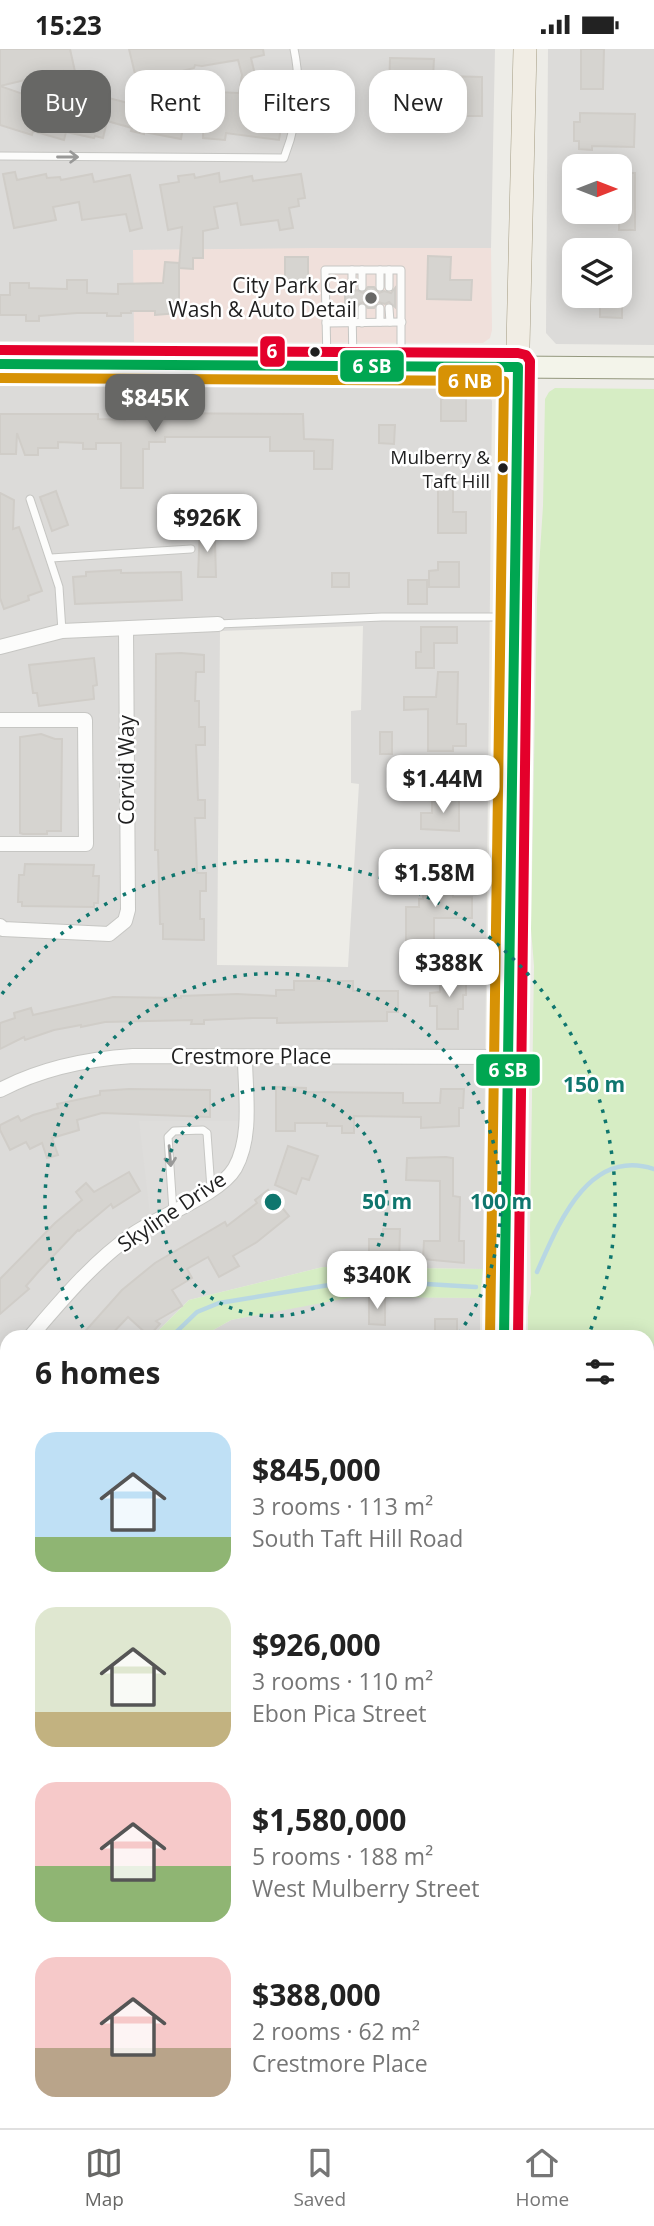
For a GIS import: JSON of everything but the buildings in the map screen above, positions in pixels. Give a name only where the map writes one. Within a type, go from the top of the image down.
[{"type":"main road","points":[[503,1330],[517,367],[525,49]]},
{"type":"main road","points":[[0,364],[654,368]]},
{"type":"street","points":[[0,647],[62,631],[218,624]]},
{"type":"street","name":"Corvid Way","points":[[0,926],[3,929],[109,934],[125,922],[128,910],[126,629]]},
{"type":"street","points":[[0,720],[85,720],[86,844],[0,844]]},
{"type":"street","name":"Crestmore Place","points":[[0,1090],[54,1068],[93,1058],[508,1056]]},
{"type":"street","name":"Skyline Drive","points":[[36,1330],[81,1280],[132,1235],[211,1189],[232,1173],[242,1149],[246,1121],[245,1057]]},
{"type":"lane","points":[[0,156],[284,158],[298,104],[294,49]]},
{"type":"lane","points":[[327,366],[325,270],[401,270],[401,366]]},
{"type":"lane","points":[[352,270],[352,287]]},
{"type":"lane","points":[[362,270],[362,287]]},
{"type":"lane","points":[[380,287],[384,270]]},
{"type":"lane","points":[[384,270],[389,287]]},
{"type":"lane","points":[[352,308],[353,366]]},
{"type":"lane","points":[[362,308],[362,323]]},
{"type":"lane","points":[[380,323],[384,308],[390,323]]},
{"type":"lane","points":[[326,323],[402,323]]},
{"type":"lane","points":[[30,499],[59,587],[62,631]]},
{"type":"lane","points":[[51,558],[191,549]]},
{"type":"lane","points":[[218,624],[383,617],[514,618]]},
{"type":"lane","points":[[173,1211],[168,1137],[174,1132],[203,1130],[207,1133],[211,1189]]},
{"type":"shaded area","points":[[0,49],[495,49],[491,248],[134,250],[134,342],[0,341]]},
{"type":"shaded area","points":[[548,49],[654,49],[654,345],[556,344],[546,333]]},
{"type":"shaded area","points":[[491,248],[490,338],[483,343],[134,342],[133,250]]},
{"type":"shaded area","points":[[0,386],[477,386],[486,391],[492,401],[483,1269],[323,1267],[189,1300],[159,1330],[0,1330]],"holes":[[[363,626],[361,710],[351,711],[351,783],[359,784],[348,967],[217,965],[220,631]]]},
{"type":"shaded area","points":[[139,1121],[246,1121],[236,1167],[151,1223]]},
{"type":"shaded area","points":[[354,1296],[480,1298],[480,1330],[213,1330],[231,1320]]},
{"type":"green space","points":[[555,388],[654,389],[654,1330],[528,1330],[531,1293],[534,966],[531,929],[537,598],[543,506],[545,399]]},
{"type":"green space","points":[[323,1267],[483,1269],[480,1298],[354,1297],[231,1320],[213,1330],[159,1330],[189,1300]]},
{"type":"waterway","points":[[537,1272],[566,1213],[594,1180],[611,1169],[631,1165],[654,1169]]},
{"type":"waterway","points":[[178,1330],[197,1312],[219,1303],[360,1280],[476,1287]]},
{"type":"transit line","name":"6","points":[[0,350],[518,353],[526,355],[530,361],[518,1330]]},
{"type":"transit line","points":[[0,364],[518,367],[504,1330]]},
{"type":"transit line","points":[[0,378],[504,381],[490,1330]]},
{"type":"place","name":"City Park Car Wash & Auto Detail","points":[[371,298]]},
{"type":"place","name":"Mulberry & Taft Hill","points":[[503,468]]}]
